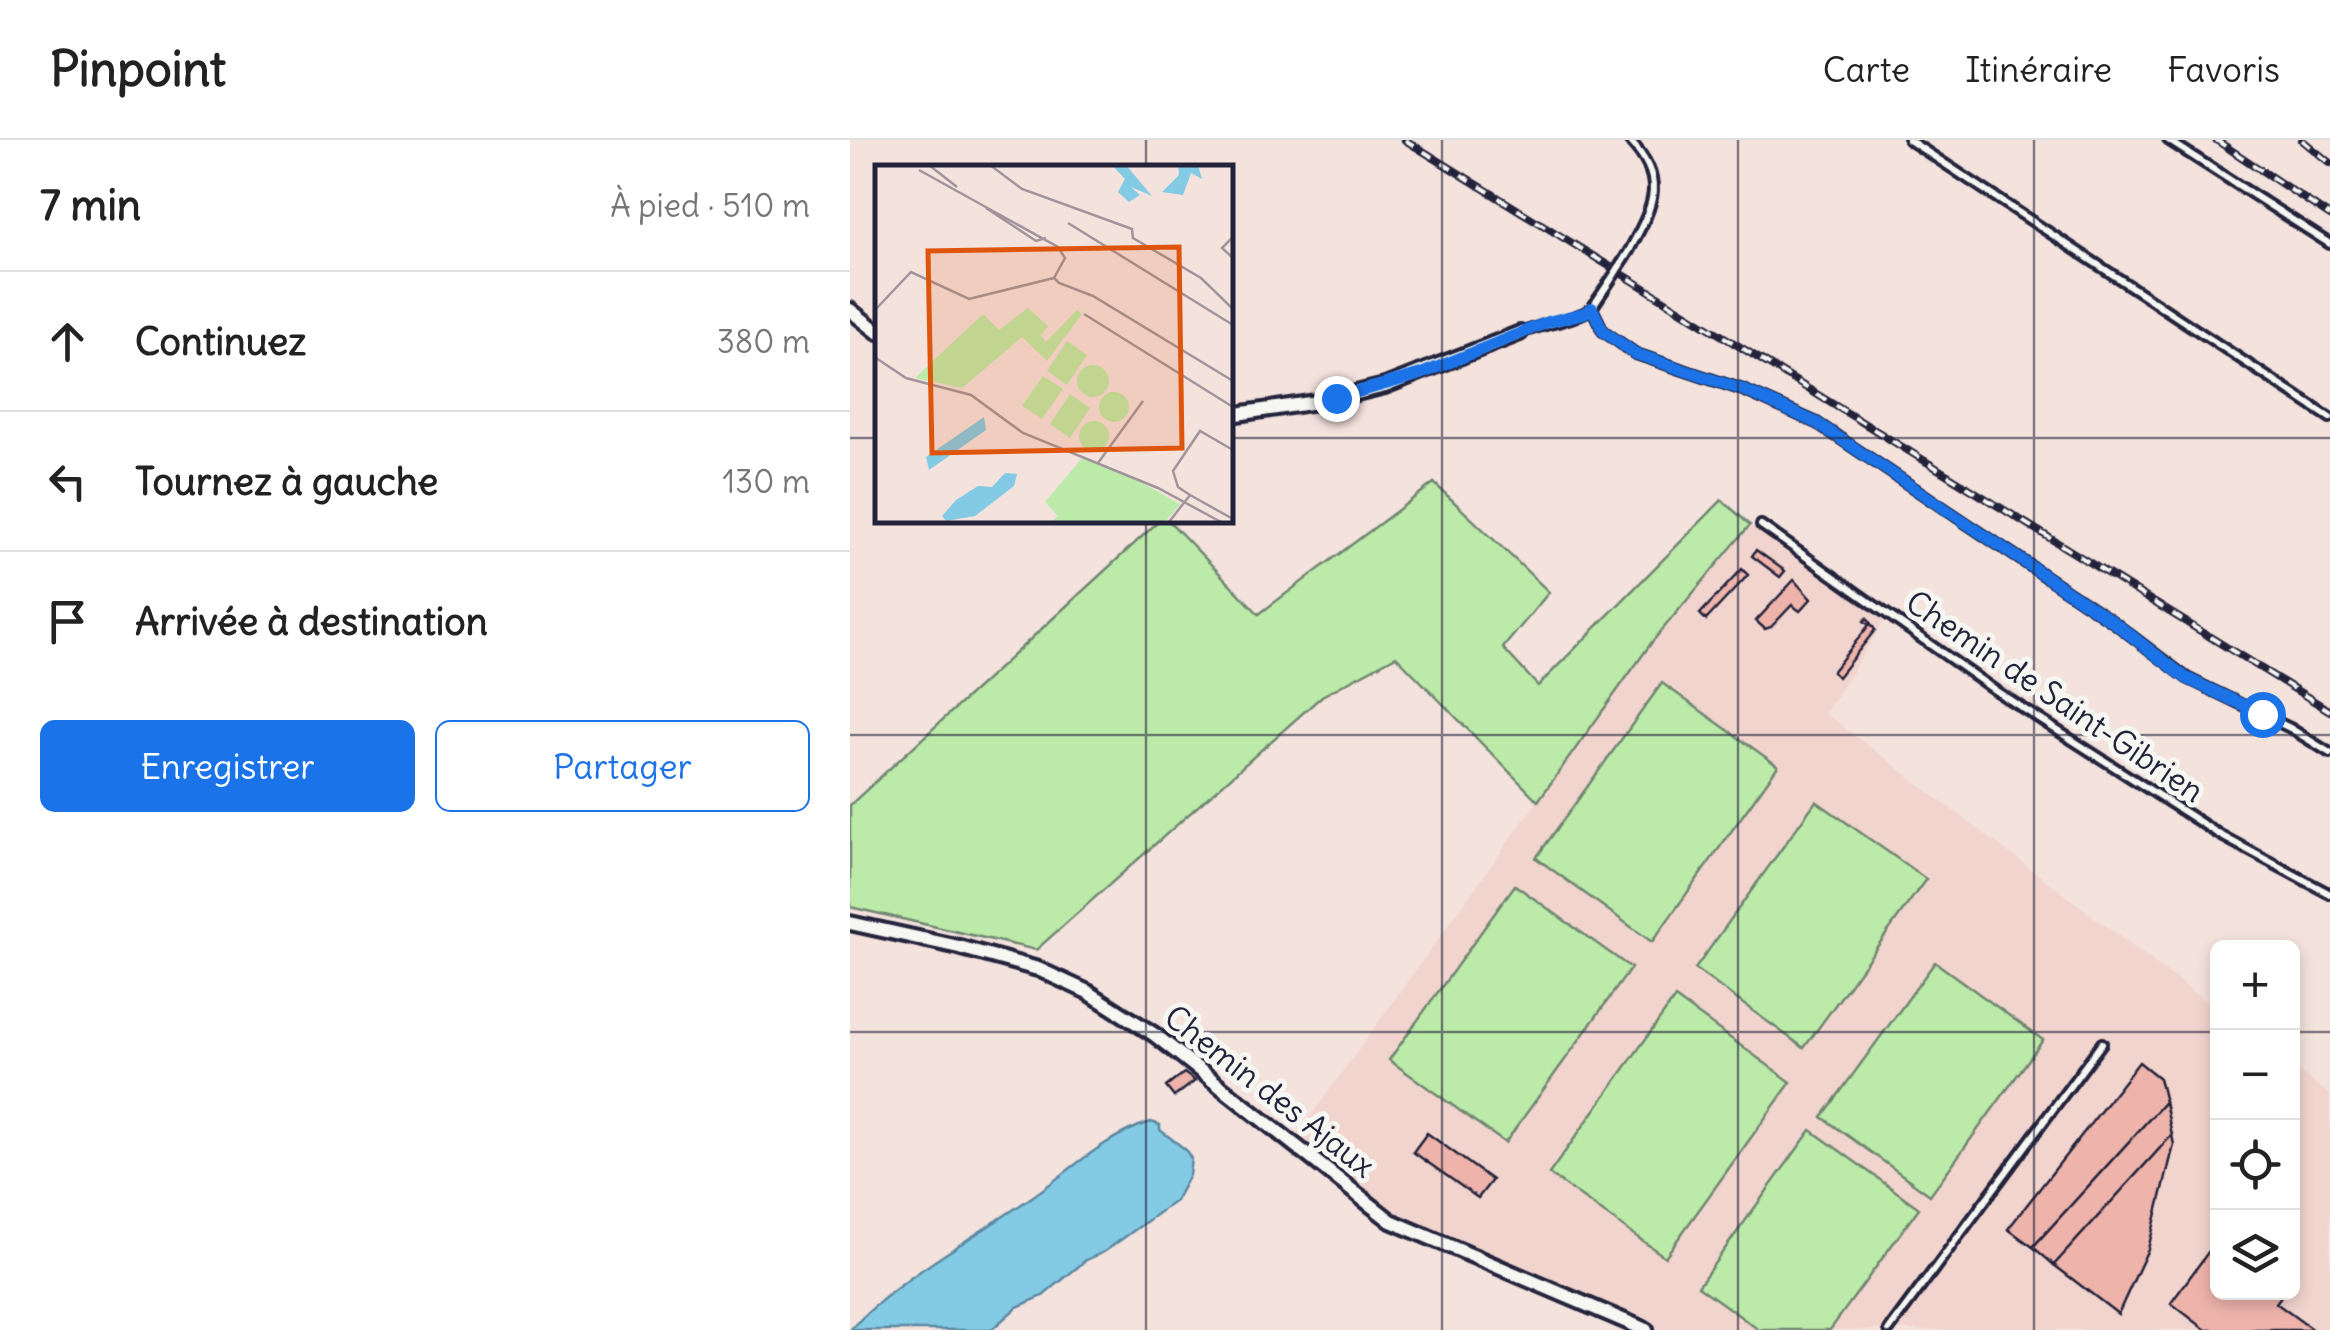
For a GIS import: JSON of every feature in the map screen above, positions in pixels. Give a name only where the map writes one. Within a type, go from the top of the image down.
[{"type":"street","points":[[850,310],[875,330]]},
{"type":"street","points":[[1232,415],[1323,401],[1385,386],[1520,333]]},
{"type":"street","name":"Chemin des Ajaux","points":[[850,923],[1024,965],[1088,992],[1155,1035],[1391,1221],[1646,1330]]},
{"type":"lane","points":[[1520,333],[1592,308],[1630,251],[1651,210],[1654,194],[1650,168],[1629,140]]},
{"type":"lane","points":[[1909,140],[2330,418]]},
{"type":"lane","points":[[2168,140],[2330,244]]},
{"type":"lane","points":[[1592,308],[1603,331],[1636,354],[1743,390],[1817,423],[2098,611],[2186,678],[2290,728],[2330,752]]},
{"type":"lane","name":"Chemin de Saint-Gibrien","points":[[1761,526],[1996,691],[2220,835],[2330,894]]},
{"type":"lane","points":[[1889,1330],[2102,1043]]},
{"type":"shaded area","points":[[1750,525],[1885,620],[1825,713],[2210,1005],[2210,1300],[2300,1300],[2300,1072],[2330,1095],[2330,1330],[1649,1330],[1412,1228],[1290,1145],[1652,642]]},
{"type":"green space","points":[[1434,483],[1549,592],[1503,648],[1538,686],[1722,500],[1750,525],[1652,642],[1538,801],[1396,656],[1322,696],[1036,950],[850,907],[850,805],[1158,522],[1170,522],[1259,614]]},
{"type":"green space","points":[[1662,683],[1778,766],[1652,942],[1536,858]]},
{"type":"green space","points":[[1816,801],[1926,879],[1804,1048],[1695,969]]},
{"type":"green space","points":[[1515,885],[1631,968],[1505,1143],[1389,1060]]},
{"type":"green space","points":[[1935,962],[2043,1040],[1930,1195],[1822,1117]]},
{"type":"green space","points":[[1675,998],[1791,1082],[1665,1257],[1549,1174]]},
{"type":"green space","points":[[1811,1130],[1919,1208],[1830,1330],[1759,1330],[1698,1286]]},
{"type":"water","points":[[1151,1122],[1160,1125],[1160,1130],[1191,1158],[1189,1175],[1175,1201],[1104,1252],[1086,1260],[1043,1296],[1017,1307],[991,1330],[850,1330],[891,1293],[1102,1145]]},
{"type":"building","points":[[1756,550],[1785,571],[1780,577],[1752,556]]},
{"type":"building","points":[[1742,569],[1748,575],[1706,620],[1700,614]]},
{"type":"building","points":[[1794,580],[1811,599],[1800,611],[1792,605],[1765,629],[1756,621]]},
{"type":"building","points":[[1867,618],[1875,630],[1838,677],[1832,672],[1869,625],[1864,621]]},
{"type":"building","points":[[2139,1062],[2159,1078],[2165,1102],[2033,1247],[2008,1229]]},
{"type":"building","points":[[1184,1073],[1195,1081],[1174,1097],[1166,1087]]},
{"type":"building","points":[[2165,1102],[2172,1135],[2054,1265],[2033,1247]]},
{"type":"building","points":[[1427,1133],[1492,1180],[1478,1198],[1413,1152]]},
{"type":"building","points":[[2172,1135],[2174,1145],[2148,1249],[2118,1314],[2054,1265]]},
{"type":"building","points":[[2210,1249],[2210,1300],[2278,1300],[2276,1303],[2313,1330],[2206,1330],[2171,1303]]},
{"type":"railway","points":[[1405,140],[2330,711]]},
{"type":"railway","points":[[2216,140],[2330,216]]},
{"type":"railway","points":[[2302,140],[2330,163]]},
{"type":"route","points":[[1336,398],[1421,374],[1592,308],[1603,331],[1636,354],[1743,390],[1817,423],[2112,621],[2186,678],[2262,714]]}]
